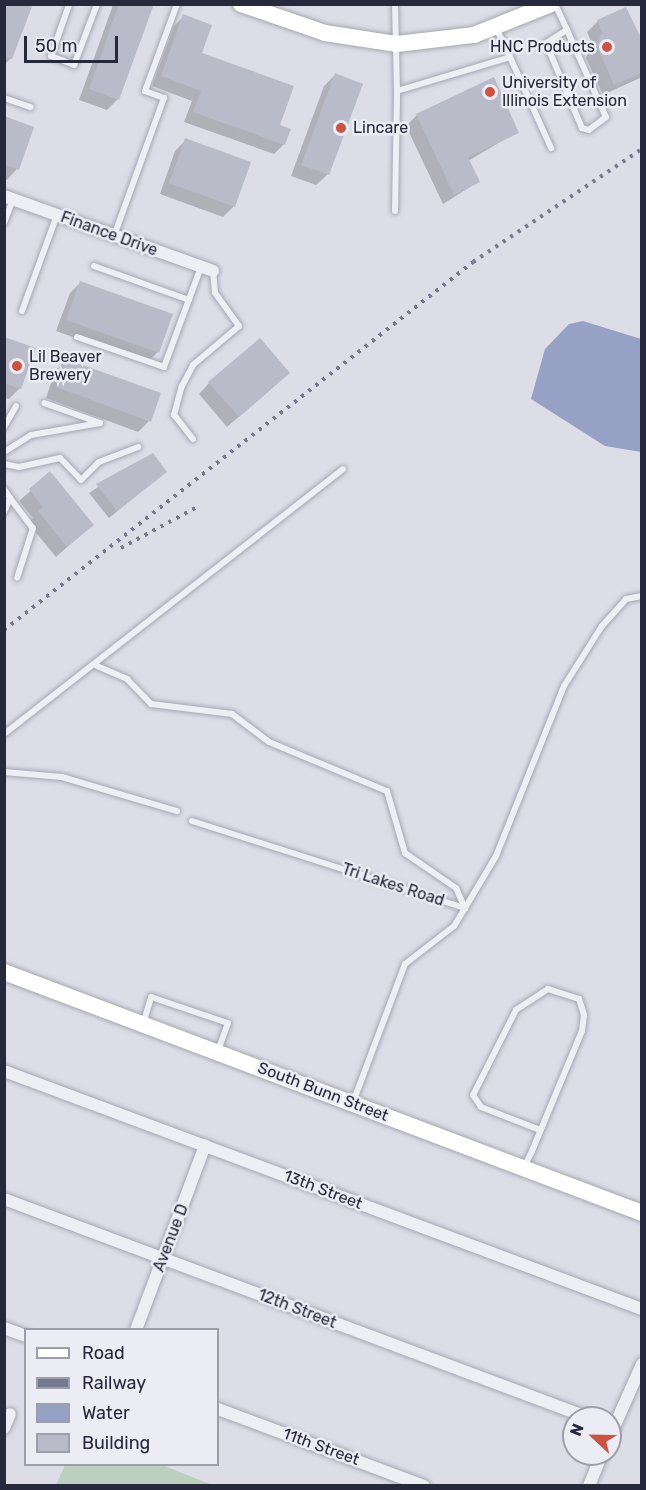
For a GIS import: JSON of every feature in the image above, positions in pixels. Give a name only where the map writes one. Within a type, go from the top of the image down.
[{"type":"street","points":[[241,4],[325,33],[397,44],[496,28],[553,4]]},
{"type":"street","name":"Finance Drive","points":[[9,198],[213,271]]},
{"type":"street","name":"South Bunn Street","points":[[4,972],[642,1213]]},
{"type":"street","name":"13th Street","points":[[4,1071],[642,1309]]},
{"type":"street","name":"Avenue D","points":[[136,1328],[205,1145]]},
{"type":"street","name":"12th Street","points":[[4,1199],[562,1408]]},
{"type":"street","points":[[4,1328],[24,1335]]},
{"type":"street","points":[[622,1407],[642,1364]]},
{"type":"street","name":"11th Street","points":[[219,1408],[424,1485]]},
{"type":"street","points":[[4,1428],[10,1414]]},
{"type":"street","points":[[588,1485],[597,1466]]},
{"type":"lane","points":[[69,5],[51,56],[74,65],[97,4]]},
{"type":"lane","points":[[114,236],[164,98],[145,91],[177,4]]},
{"type":"lane","points":[[395,4],[392,15],[397,44],[395,211]]},
{"type":"lane","points":[[553,4],[567,30],[606,117],[589,130],[582,128],[546,43],[567,30]]},
{"type":"lane","points":[[496,28],[551,148]]},
{"type":"lane","points":[[397,91],[510,57]]},
{"type":"lane","points":[[4,98],[30,107]]},
{"type":"lane","points":[[4,223],[9,198]]},
{"type":"lane","points":[[22,311],[57,215]]},
{"type":"lane","points":[[94,266],[189,300]]},
{"type":"lane","points":[[77,337],[164,368],[201,267]]},
{"type":"lane","points":[[193,439],[174,415],[182,386],[193,365],[239,326],[215,293],[213,271]]},
{"type":"lane","points":[[4,452],[31,435],[100,423],[44,403]]},
{"type":"lane","points":[[4,427],[16,406]]},
{"type":"lane","points":[[4,464],[19,466],[60,458],[81,480],[99,462],[138,447]]},
{"type":"lane","points":[[4,734],[97,666],[343,469]]},
{"type":"lane","points":[[4,489],[33,528],[17,578]]},
{"type":"lane","points":[[4,512],[10,498]]},
{"type":"lane","name":"Tri Lakes Road","points":[[192,821],[465,909],[499,850],[564,686],[626,599],[642,596]]},
{"type":"lane","points":[[97,666],[127,679],[151,704],[232,714],[269,741],[387,791],[405,853],[448,880],[465,909],[454,926],[405,964],[353,1103]]},
{"type":"lane","points":[[4,772],[62,777],[177,811]]},
{"type":"lane","points":[[524,1168],[540,1130],[585,1015],[579,999],[548,989],[516,1010],[473,1095],[481,1107],[540,1130]]},
{"type":"lane","points":[[143,1024],[151,997],[228,1023],[218,1052]]},
{"type":"green space","points":[[65,1466],[164,1466],[212,1485],[56,1485]]},
{"type":"water","points":[[583,321],[641,339],[641,452],[605,446],[531,399],[545,349],[569,324]]},
{"type":"building","points":[[4,4],[33,4],[12,59],[4,56]]},
{"type":"building","points":[[119,4],[154,4],[119,100],[89,89]]},
{"type":"building","points":[[626,7],[642,40],[642,73],[614,85],[597,46],[602,32],[597,20]]},
{"type":"building","points":[[183,14],[212,25],[202,53],[294,86],[280,125],[291,129],[285,145],[193,112],[201,91],[161,76]]},
{"type":"building","points":[[335,73],[363,84],[329,175],[301,165]]},
{"type":"building","points":[[494,77],[519,133],[468,157],[480,182],[454,195],[416,114]]},
{"type":"building","points":[[4,116],[34,127],[19,170],[4,164]]},
{"type":"building","points":[[185,138],[251,162],[235,207],[169,183]]},
{"type":"building","points":[[80,281],[173,314],[159,353],[66,320]]},
{"type":"building","name":"Lil Beaver Brewery","points":[[4,337],[36,348],[21,389],[4,383]]},
{"type":"building","points":[[260,338],[290,373],[239,417],[208,382]]},
{"type":"building","points":[[66,359],[161,393],[151,422],[56,387]]},
{"type":"building","points":[[153,453],[167,472],[117,511],[96,484]]},
{"type":"building","points":[[50,471],[94,525],[67,547],[38,511],[43,507],[29,489]]},
{"type":"railway","points":[[4,630],[473,262],[642,149]]},
{"type":"railway","points":[[121,548],[199,506]]},
{"type":"place","name":"HNC Products","points":[[607,47]]},
{"type":"place","name":"University of Illinois Extension","points":[[490,92]]},
{"type":"place","name":"Lincare","points":[[341,128]]},
{"type":"place","name":"Lil Beaver Brewery","points":[[17,366]]}]
